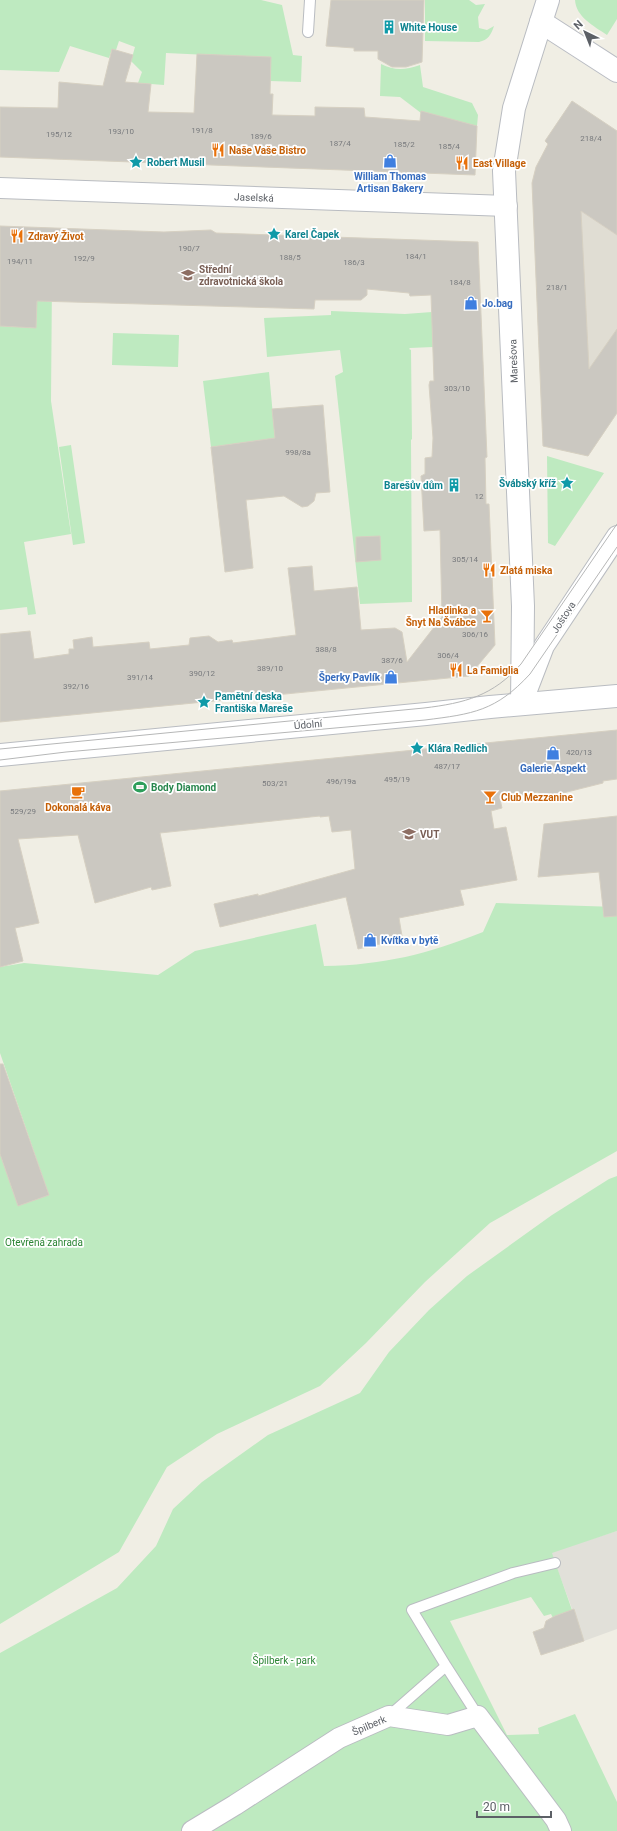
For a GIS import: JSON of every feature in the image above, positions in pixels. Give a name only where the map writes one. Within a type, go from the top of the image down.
[{"type":"street","name":"Marešova","points":[[522,704],[523,606],[507,206],[504,171],[514,108],[548,0]]},
{"type":"street","points":[[541,22],[617,71]]},
{"type":"street","name":"Jaselská","points":[[0,188],[507,206]]},
{"type":"street","name":"Joštova","points":[[522,704],[544,646],[617,536]]},
{"type":"street","name":"Údolní","points":[[0,755],[617,696]]},
{"type":"street","name":"Špilberk","points":[[192,1831],[236,1805],[339,1738],[389,1716],[448,1725],[478,1716]]},
{"type":"street","points":[[478,1716],[547,1808],[561,1831]]},
{"type":"lane","points":[[308,32],[310,0]]},
{"type":"lane","points":[[478,1716],[412,1610],[513,1572],[555,1563]]},
{"type":"lane","points":[[389,1716],[446,1666]]},
{"type":"shaded area","points":[[572,101],[617,131],[617,413],[588,456],[543,446],[532,183],[536,167],[548,144],[545,141]]},
{"type":"shaded area","points":[[617,1531],[617,1629],[584,1641],[551,1552]]},
{"type":"green space","points":[[0,0],[261,0],[282,5],[293,55],[302,56],[301,82],[270,81],[271,58],[166,53],[164,85],[138,83],[142,72],[131,61],[135,47],[119,41],[116,50],[112,49],[109,58],[70,46],[59,72],[0,70]]},
{"type":"green space","points":[[425,0],[469,0],[476,5],[485,4],[478,17],[479,28],[487,30],[494,26],[492,32],[489,37],[479,42],[425,41]]},
{"type":"green space","points":[[575,0],[617,0],[617,19],[607,35],[582,16],[576,6]]},
{"type":"green space","points":[[381,64],[391,68],[400,69],[420,65],[423,87],[472,103],[478,115],[477,126],[421,113],[400,97],[380,96]]},
{"type":"green space","points":[[52,278],[51,401],[71,534],[24,542],[36,614],[28,615],[27,607],[0,610],[0,326],[36,328],[37,291]]},
{"type":"green space","points":[[331,311],[405,314],[432,312],[433,347],[409,349],[411,350],[412,602],[360,604],[335,376],[343,372],[340,350],[267,357],[264,318],[331,315]]},
{"type":"green space","points":[[113,333],[179,335],[178,367],[112,365]]},
{"type":"green space","points":[[269,372],[275,438],[211,447],[203,381]]},
{"type":"green space","points":[[71,445],[85,543],[73,545],[59,447]]},
{"type":"green space","points":[[547,456],[604,473],[555,546],[548,543]]},
{"type":"green space","name":"Otevřená zahrada","points":[[496,903],[617,907],[617,1151],[490,1223],[425,1282],[366,1343],[320,1386],[217,1434],[167,1467],[119,1552],[0,1624],[0,1154],[18,1206],[49,1195],[0,1053],[0,967],[24,963],[158,975],[195,951],[316,924],[324,966],[386,961],[424,952],[483,932]]},
{"type":"green space","name":"Špilberk - park","points":[[617,1176],[617,1531],[552,1553],[572,1610],[553,1618],[551,1614],[544,1616],[531,1597],[450,1621],[507,1735],[539,1734],[538,1728],[575,1714],[617,1802],[617,1831],[0,1831],[0,1653],[117,1588],[156,1546],[173,1509],[202,1482],[268,1435],[360,1393],[389,1352],[429,1310],[467,1276],[552,1215],[609,1179]]},
{"type":"building","name":"White House","points":[[331,0],[424,0],[422,62],[406,67],[392,67],[378,59],[378,51],[354,51],[354,48],[326,46]]},
{"type":"building","points":[[112,49],[133,55],[125,82],[151,84],[148,112],[194,113],[197,54],[271,57],[270,94],[273,94],[272,115],[315,116],[315,107],[364,108],[365,117],[420,121],[421,111],[477,126],[475,175],[0,157],[0,107],[58,108],[59,82],[103,86]]},
{"type":"building","points":[[572,101],[617,131],[617,235],[581,211],[589,369],[617,329],[617,413],[588,456],[543,446],[532,183],[536,167],[548,144],[545,141]]},
{"type":"building","points":[[0,226],[164,232],[211,230],[216,233],[478,242],[487,457],[485,458],[486,504],[489,504],[495,645],[469,676],[0,722],[0,634],[30,631],[34,659],[69,654],[69,649],[74,649],[73,640],[92,637],[93,647],[149,642],[150,649],[189,645],[190,638],[209,636],[218,642],[232,640],[233,643],[296,635],[288,568],[312,566],[314,591],[357,587],[361,630],[395,628],[402,632],[407,662],[442,617],[440,530],[424,531],[421,476],[425,474],[425,458],[432,457],[433,438],[429,385],[430,381],[434,381],[431,295],[410,296],[409,293],[367,289],[367,295],[361,300],[315,300],[314,309],[37,301],[36,328],[0,326]]},
{"type":"building","points":[[323,405],[330,492],[316,493],[314,501],[308,506],[302,507],[284,496],[246,500],[253,568],[225,572],[211,447],[275,438],[272,409]]},
{"type":"building","points":[[380,536],[381,560],[356,562],[356,537]]},
{"type":"building","points":[[617,730],[617,779],[603,781],[603,783],[539,799],[538,792],[500,799],[502,808],[491,811],[494,829],[506,827],[517,880],[460,890],[464,905],[399,918],[402,936],[393,937],[393,941],[358,949],[346,897],[220,927],[214,904],[258,894],[258,896],[355,869],[351,830],[332,832],[329,816],[320,816],[160,833],[171,886],[152,890],[151,887],[95,903],[78,835],[18,839],[39,923],[15,928],[23,961],[0,967],[0,791]]},
{"type":"building","points":[[617,816],[617,916],[604,917],[599,872],[538,877],[544,824]]},
{"type":"building","points":[[0,1064],[3,1064],[49,1195],[18,1206],[0,1154]]},
{"type":"building","points":[[574,1609],[584,1641],[541,1655],[533,1632],[544,1628],[546,1621]]},
{"type":"tram line","points":[[0,749],[424,708],[453,704],[477,696],[500,684],[521,664],[617,524]]},
{"type":"tram line","points":[[0,760],[66,752],[425,720],[470,713],[483,709],[506,696],[530,674],[617,547]]},
{"type":"place","name":"White House","points":[[389,27]]},
{"type":"place","name":"Naše Vaše Bistro","points":[[218,150]]},
{"type":"place","name":"William Thomas Artisan Bakery","points":[[390,161]]},
{"type":"place","name":"Robert Musil","points":[[136,162]]},
{"type":"place","name":"East Village","points":[[462,163]]},
{"type":"place","name":"Karel Čapek","points":[[274,234]]},
{"type":"place","name":"Zdravý Život","points":[[17,236]]},
{"type":"place","name":"Střední zdravotnická škola","points":[[188,275]]},
{"type":"place","name":"Jo.bag","points":[[471,303]]},
{"type":"place","name":"Švábský kříž","points":[[567,483]]},
{"type":"place","name":"Barešův dům","points":[[454,485]]},
{"type":"place","name":"Zlatá miska","points":[[489,570]]},
{"type":"place","name":"Hladinka a Šnyt Na Švábce","points":[[487,616]]},
{"type":"place","name":"La Famiglia","points":[[456,670]]},
{"type":"place","name":"Šperky Pavlík","points":[[391,677]]},
{"type":"place","name":"Pamětní deska Františka Mareše","points":[[204,702]]},
{"type":"place","name":"Klára Redlich","points":[[417,748]]},
{"type":"place","name":"Galerie Aspekt","points":[[553,753]]},
{"type":"place","name":"Body Diamond","points":[[140,787]]},
{"type":"place","name":"Dokonalá káva","points":[[78,792]]},
{"type":"place","name":"Club Mezzanine","points":[[490,797]]},
{"type":"place","name":"VUT","points":[[409,834]]},
{"type":"place","name":"Kvítka v bytě","points":[[370,940]]}]
